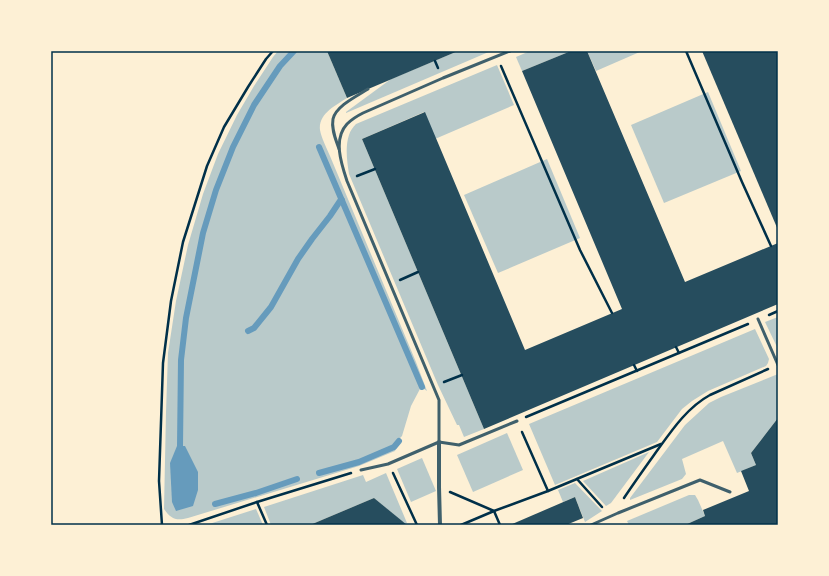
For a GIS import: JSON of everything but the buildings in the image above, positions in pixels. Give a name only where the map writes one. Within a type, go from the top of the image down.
[{"type":"street","points":[[439,442],[440,525]]},
{"type":"lane","points":[[339,150],[340,137],[343,130],[347,124],[363,113],[510,51]]},
{"type":"lane","points":[[368,89],[336,110],[333,119],[334,133],[347,181],[439,400],[439,442]]},
{"type":"lane","points":[[758,319],[778,365]]},
{"type":"lane","points":[[361,470],[388,464],[439,442],[459,445],[517,421]]},
{"type":"lane","points":[[591,525],[700,480],[730,492]]},
{"type":"path","points":[[162,525],[159,481],[163,363],[171,301],[183,242],[207,166],[224,127],[266,59],[273,51]]},
{"type":"path","points":[[686,51],[742,182],[772,246]]},
{"type":"path","points":[[496,56],[580,250],[612,313]]},
{"type":"path","points":[[351,179],[375,169]]},
{"type":"path","points":[[395,282],[418,272]]},
{"type":"path","points":[[528,416],[778,311]]},
{"type":"path","points":[[676,347],[678,353]]},
{"type":"path","points":[[634,365],[637,371]]},
{"type":"path","points":[[623,498],[680,420],[692,407],[710,395],[771,368]]},
{"type":"path","points":[[438,385],[462,375]]},
{"type":"path","points":[[517,421],[548,491]]},
{"type":"path","points":[[461,525],[662,444]]},
{"type":"path","points":[[388,464],[417,525]]},
{"type":"path","points":[[189,525],[361,470]]},
{"type":"path","points":[[577,479],[610,516]]},
{"type":"path","points":[[439,487],[494,511],[500,525]]},
{"type":"path","points":[[257,502],[267,525]]},
{"type":"shaded area","points":[[278,51],[327,51],[347,98],[333,107],[325,115],[320,124],[320,130],[324,143],[427,391],[421,387],[411,406],[402,436],[399,439],[395,451],[359,466],[188,518],[177,519],[169,515],[164,509],[168,353],[176,301],[188,245],[203,194],[218,154],[237,115],[254,86]]},
{"type":"shaded area","points":[[458,51],[491,51],[346,113],[391,79]]},
{"type":"shaded area","points":[[530,51],[571,51],[522,71],[516,57]]},
{"type":"shaded area","points":[[587,51],[642,51],[596,71]]},
{"type":"shaded area","points":[[497,65],[514,105],[435,139],[424,112],[362,139],[484,429],[464,437],[438,385],[349,174],[347,144],[350,132],[356,124]]},
{"type":"shaded area","points":[[708,92],[741,171],[664,203],[631,125]]},
{"type":"shaded area","points":[[547,159],[580,238],[498,273],[464,195]]},
{"type":"shaded area","points":[[778,317],[778,349],[765,322]]},
{"type":"shaded area","points":[[755,329],[769,359],[766,366],[708,391],[692,401],[682,409],[657,442],[555,485],[529,424]]},
{"type":"shaded area","points":[[778,374],[778,418],[751,453],[756,465],[737,473],[723,441],[682,459],[686,474],[682,479],[630,500],[685,425],[709,403]]},
{"type":"shaded area","points":[[507,433],[523,470],[473,492],[457,455]]},
{"type":"shaded area","points":[[649,452],[611,503],[606,506],[583,481]]},
{"type":"shaded area","points":[[422,458],[436,491],[411,502],[397,469]]},
{"type":"shaded area","points":[[386,473],[407,523],[405,524],[374,498],[310,525],[271,525],[264,507],[363,475],[366,482]]},
{"type":"shaded area","points":[[575,483],[602,511],[585,522],[575,497],[563,502],[558,490]]},
{"type":"shaded area","points":[[689,495],[695,495],[705,516],[685,525],[629,525],[627,521]]},
{"type":"shaded area","points":[[256,509],[263,525],[206,525]]},
{"type":"water","points":[[177,446],[185,446],[198,472],[198,490],[193,506],[176,511],[172,502],[170,463]]},
{"type":"waterway","points":[[180,446],[181,360],[186,318],[203,233],[216,190],[233,147],[254,105],[280,66],[294,51]]},
{"type":"waterway","points":[[319,147],[422,387]]},
{"type":"waterway","points":[[248,331],[254,328],[271,307],[298,259],[342,200]]},
{"type":"waterway","points":[[319,473],[359,462],[394,447],[399,441]]},
{"type":"waterway","points":[[215,504],[256,493],[297,479]]}]
